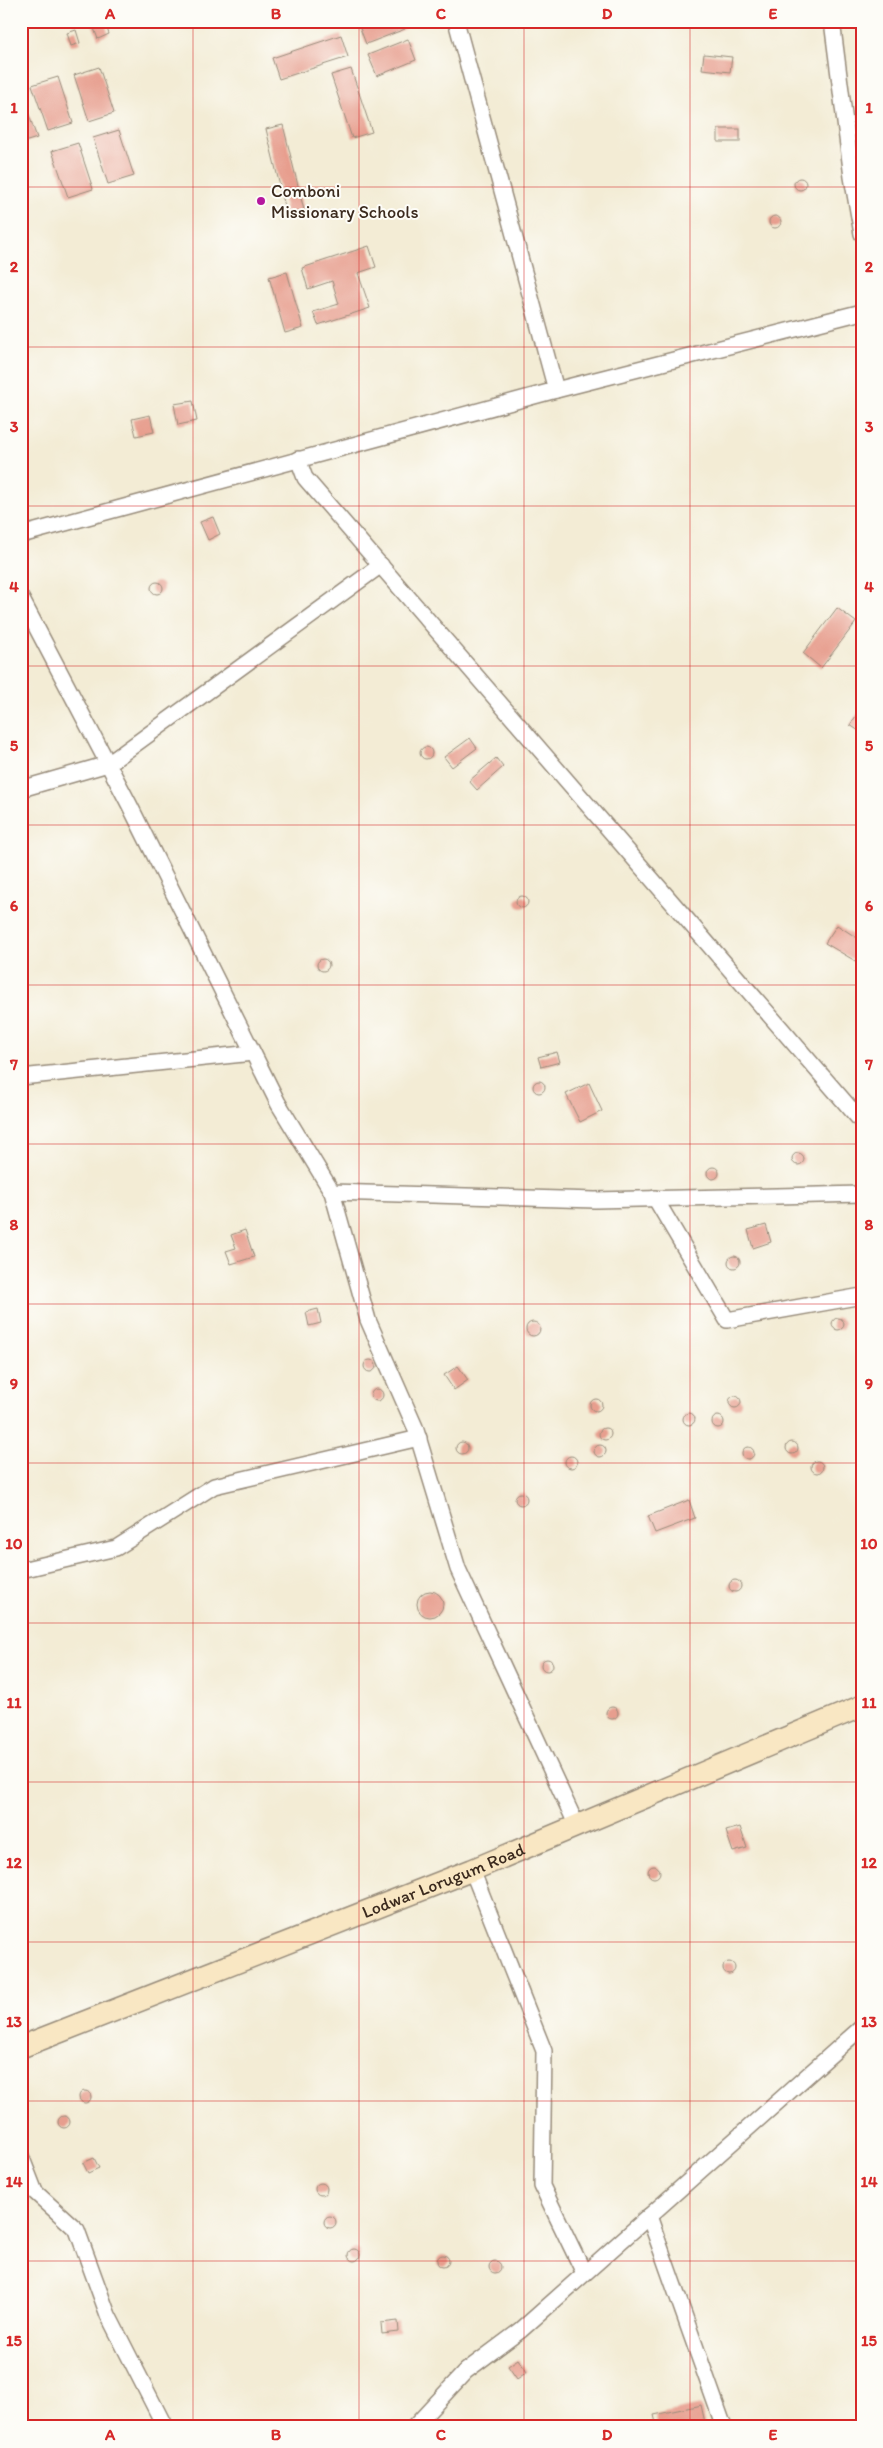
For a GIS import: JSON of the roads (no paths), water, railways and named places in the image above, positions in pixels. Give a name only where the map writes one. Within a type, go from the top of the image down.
[{"type":"main road","name":"Lodwar Lorugum Road","points":[[21,2047],[472,1870],[862,1706]]},
{"type":"street","points":[[456,21],[556,390]]},
{"type":"street","points":[[832,21],[852,178],[862,234]]},
{"type":"street","points":[[21,535],[556,390],[862,312]]},
{"type":"street","points":[[298,459],[305,478],[862,1122]]},
{"type":"street","points":[[21,789],[108,764],[381,565]]},
{"type":"street","points":[[21,598],[108,764],[278,1103],[332,1192],[368,1320],[419,1438],[458,1569],[577,1826]]},
{"type":"street","points":[[21,1077],[253,1053]]},
{"type":"street","points":[[332,1192],[595,1200],[862,1194]]},
{"type":"street","points":[[655,1198],[727,1320],[862,1296]]},
{"type":"street","points":[[21,1570],[116,1548],[214,1486],[419,1438]]},
{"type":"street","points":[[472,1870],[544,2051],[542,2186],[584,2274]]},
{"type":"street","points":[[414,2427],[466,2371],[521,2330],[862,2027]]},
{"type":"street","points":[[21,2156],[35,2192],[77,2230],[108,2315],[166,2427]]},
{"type":"street","points":[[649,2216],[724,2427]]},
{"type":"place","name":"Comboni Missionary Schools","points":[[261,201]]}]
